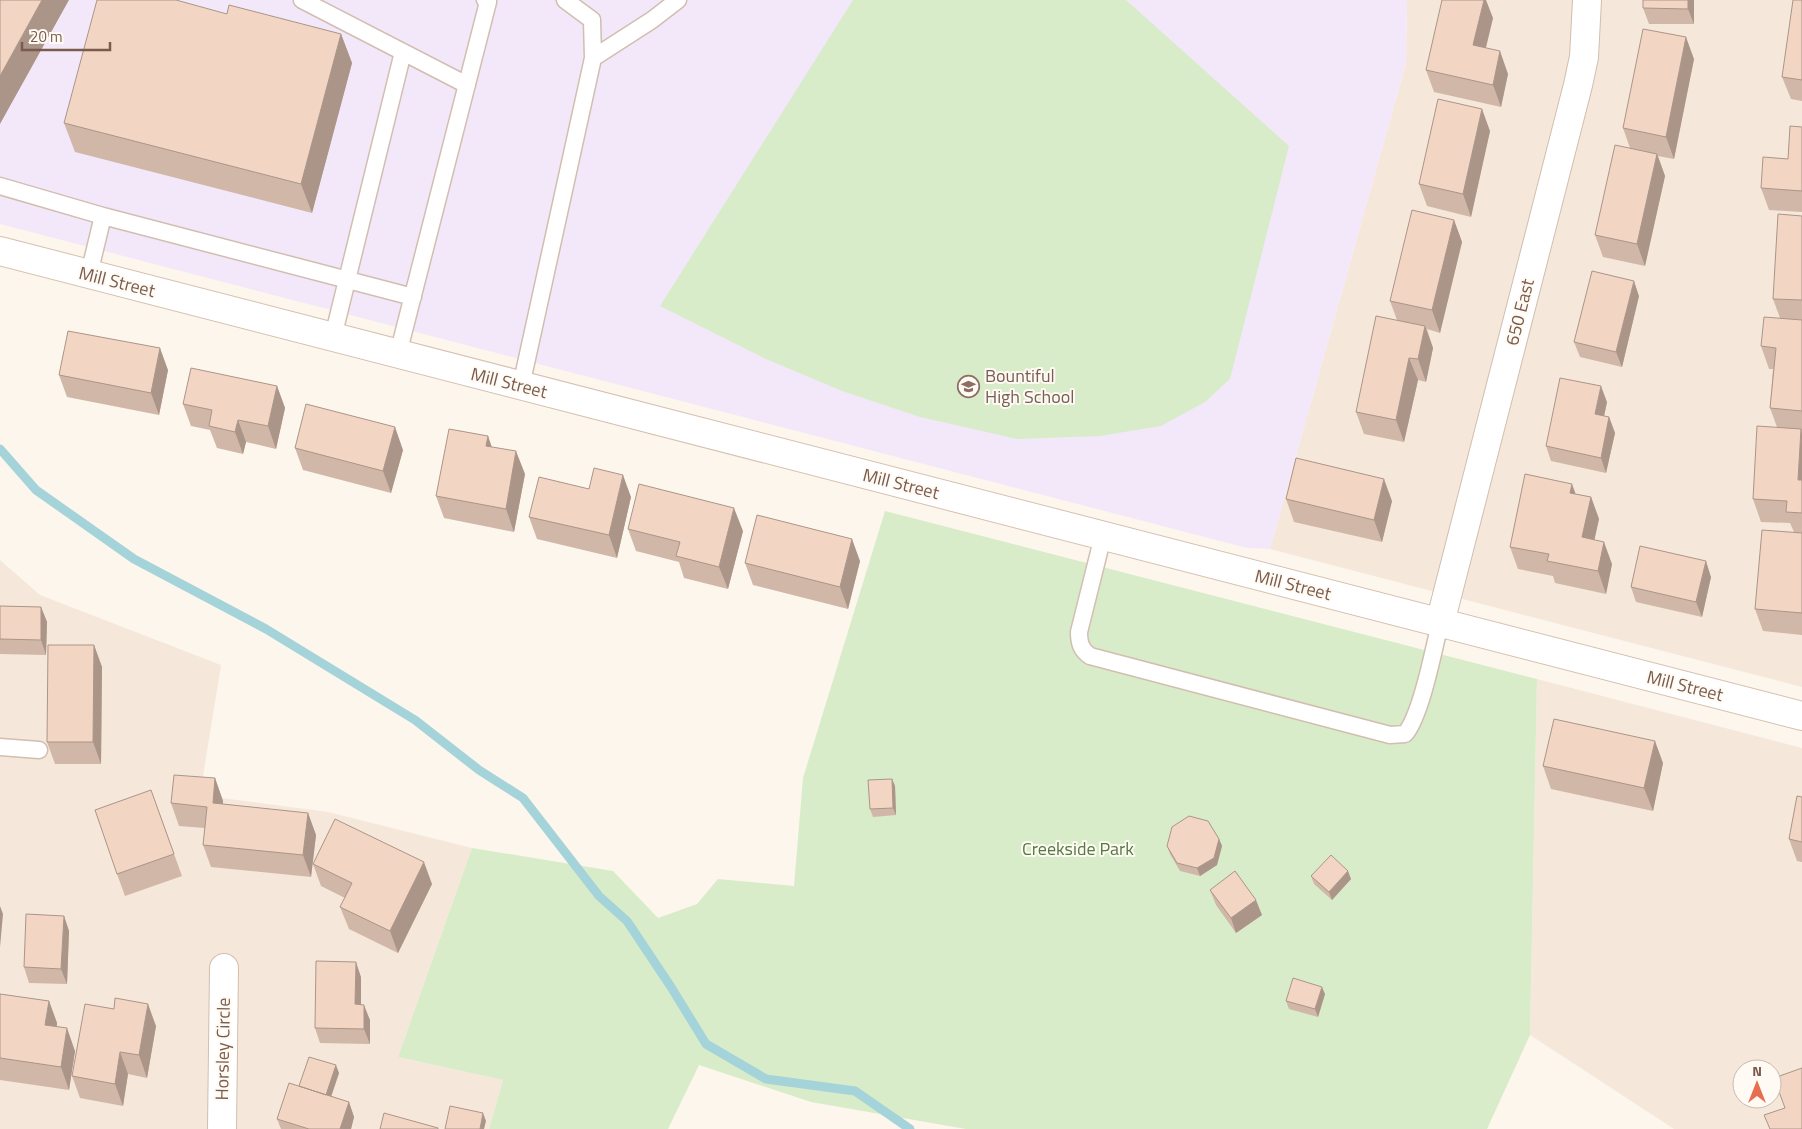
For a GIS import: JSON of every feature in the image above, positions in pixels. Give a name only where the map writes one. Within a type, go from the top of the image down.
[{"type":"street","name":"650 East","points":[[1440,623],[1578,85],[1584,57],[1587,0]]},
{"type":"street","name":"Mill Street","points":[[0,252],[1802,716]]},
{"type":"street","name":"Horsley Circle","points":[[222,1129],[224,968]]},
{"type":"lane","points":[[302,0],[467,85]]},
{"type":"lane","points":[[398,354],[488,2],[485,0]]},
{"type":"lane","points":[[521,386],[593,58],[592,20],[565,0]]},
{"type":"lane","points":[[593,58],[652,20],[678,0]]},
{"type":"lane","points":[[333,338],[403,52]]},
{"type":"lane","points":[[0,186],[103,216],[413,297]]},
{"type":"lane","points":[[89,274],[103,216]]},
{"type":"lane","points":[[1103,536],[1079,632],[1084,652],[1090,656],[1390,735],[1406,734],[1414,721],[1440,623]]},
{"type":"lane","points":[[0,746],[39,750]]},
{"type":"shaded area","name":"Bountiful High School","points":[[0,0],[1407,0],[1406,63],[1270,549],[1247,548],[0,224]]},
{"type":"shaded area","points":[[1407,0],[1802,0],[1802,687],[1270,549],[1406,63]]},
{"type":"shaded area","points":[[0,560],[40,595],[221,665],[200,795],[328,812],[472,848],[398,1057],[503,1080],[489,1129],[0,1129]]},
{"type":"shaded area","points":[[1537,679],[1802,748],[1802,1129],[1674,1129],[1530,1035]]},
{"type":"green space","points":[[853,0],[1126,0],[1289,146],[1230,379],[1205,402],[1161,426],[1100,436],[1017,439],[920,417],[842,391],[766,359],[660,306]]},
{"type":"green space","name":"Creekside Park","points":[[885,511],[1537,679],[1530,1035],[1487,1129],[966,1129],[811,1102],[699,1065],[668,1129],[489,1129],[503,1080],[398,1057],[472,848],[613,871],[658,918],[697,904],[718,879],[794,886],[803,778]]},
{"type":"building","points":[[0,0],[42,0],[0,76]]},
{"type":"building","points":[[97,0],[176,0],[227,14],[229,5],[341,34],[301,184],[64,123]]},
{"type":"building","points":[[1442,0],[1484,0],[1473,45],[1500,51],[1493,85],[1426,70]]},
{"type":"building","points":[[1643,0],[1688,0],[1688,9],[1643,8]]},
{"type":"building","points":[[1793,0],[1802,0],[1802,80],[1782,77]]},
{"type":"building","points":[[1643,29],[1686,37],[1666,137],[1623,128]]},
{"type":"building","points":[[1438,99],[1482,109],[1463,194],[1419,184]]},
{"type":"building","points":[[1790,126],[1802,127],[1802,191],[1761,188],[1763,157],[1788,159]]},
{"type":"building","points":[[1615,145],[1657,154],[1637,244],[1595,235]]},
{"type":"building","points":[[1412,210],[1454,220],[1432,310],[1390,301]]},
{"type":"building","points":[[1778,214],[1802,216],[1802,300],[1773,299]]},
{"type":"building","points":[[1592,271],[1634,281],[1616,352],[1574,342]]},
{"type":"building","points":[[1376,316],[1425,326],[1418,359],[1409,358],[1396,420],[1356,412]]},
{"type":"building","points":[[1764,317],[1802,320],[1802,411],[1770,408],[1776,348],[1761,346]]},
{"type":"building","points":[[68,331],[160,348],[151,393],[59,375]]},
{"type":"building","points":[[191,368],[277,386],[268,426],[238,420],[235,432],[209,426],[212,410],[183,404]]},
{"type":"building","points":[[1560,378],[1601,386],[1595,414],[1609,417],[1601,458],[1546,446]]},
{"type":"building","points":[[306,404],[395,427],[383,471],[295,448]]},
{"type":"building","points":[[1757,426],[1801,429],[1798,480],[1802,480],[1802,513],[1786,512],[1787,501],[1753,499]]},
{"type":"building","points":[[449,429],[488,436],[486,446],[516,451],[506,509],[436,496]]},
{"type":"building","points":[[1296,458],[1384,479],[1374,520],[1286,499]]},
{"type":"building","points":[[594,468],[623,475],[609,535],[529,517],[539,477],[589,489]]},
{"type":"building","points":[[1525,474],[1572,484],[1570,493],[1591,497],[1582,537],[1604,542],[1598,571],[1547,561],[1549,554],[1510,547]]},
{"type":"building","points":[[639,484],[734,508],[719,567],[676,556],[680,542],[628,529]]},
{"type":"building","points":[[757,515],[852,539],[840,587],[745,563]]},
{"type":"building","points":[[1762,530],[1802,533],[1802,613],[1755,609]]},
{"type":"building","points":[[1640,546],[1706,561],[1696,602],[1631,587]]},
{"type":"building","points":[[0,606],[41,607],[41,640],[0,639]]},
{"type":"building","points":[[48,645],[94,645],[93,742],[47,742]]},
{"type":"building","points":[[1554,719],[1655,741],[1644,788],[1543,766]]},
{"type":"building","points":[[174,775],[215,778],[213,803],[308,813],[303,855],[203,845],[207,807],[171,803]]},
{"type":"building","points":[[892,779],[893,808],[870,809],[868,780]]},
{"type":"building","points":[[151,790],[174,854],[117,874],[95,810]]},
{"type":"building","points":[[1797,796],[1802,797],[1802,842],[1789,839]]},
{"type":"building","points":[[1189,816],[1208,821],[1219,839],[1214,858],[1197,868],[1177,863],[1167,846],[1172,827]]},
{"type":"building","points":[[335,819],[424,862],[390,931],[340,907],[352,883],[313,864]]},
{"type":"building","points":[[1331,855],[1348,871],[1329,892],[1311,876]]},
{"type":"building","points":[[1235,871],[1256,900],[1231,918],[1210,890]]},
{"type":"building","points":[[26,914],[64,916],[61,969],[24,967]]},
{"type":"building","points":[[316,961],[356,962],[355,1004],[364,1005],[364,1029],[315,1028]]},
{"type":"building","points":[[1293,978],[1322,987],[1315,1009],[1286,1001]]},
{"type":"building","points":[[0,994],[49,1001],[45,1025],[67,1028],[61,1067],[0,1058]]},
{"type":"building","points":[[115,998],[148,1004],[139,1055],[120,1052],[115,1084],[72,1076],[85,1004],[114,1009]]},
{"type":"building","points":[[309,1057],[336,1065],[326,1095],[299,1086]]},
{"type":"building","points":[[1802,1068],[1802,1129],[1770,1129],[1764,1115],[1785,1108],[1782,1100],[1782,1075]]},
{"type":"building","points":[[289,1083],[349,1102],[340,1129],[309,1129],[277,1119]]},
{"type":"building","points":[[450,1106],[483,1113],[480,1129],[445,1129]]},
{"type":"building","points":[[384,1113],[438,1128],[438,1129],[380,1129]]},
{"type":"waterway","points":[[0,449],[36,490],[134,559],[266,629],[415,720],[479,770],[523,798],[599,896],[627,921],[706,1044],[766,1079],[855,1091],[910,1129]]},
{"type":"place","name":"Bountiful High School","points":[[969,386]]}]
